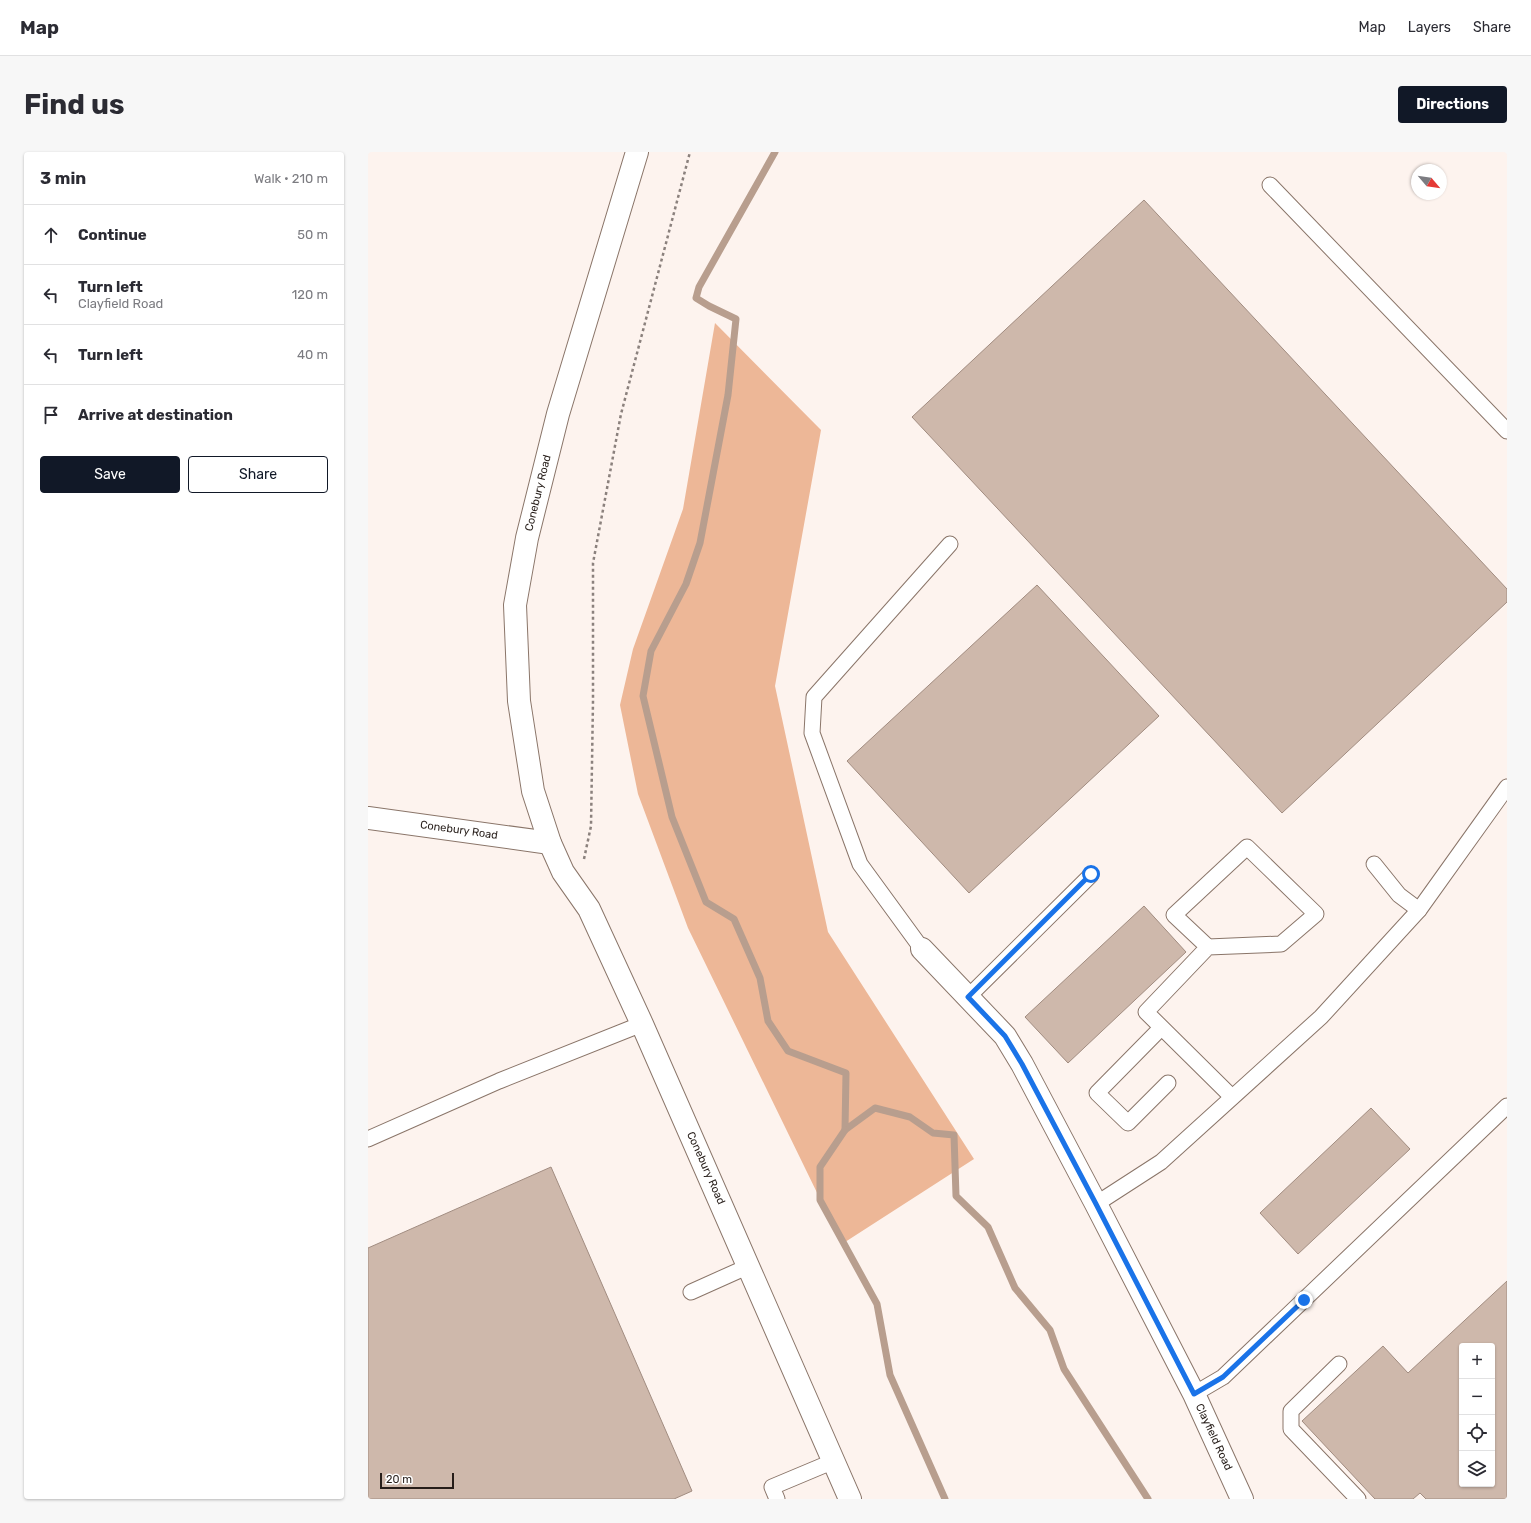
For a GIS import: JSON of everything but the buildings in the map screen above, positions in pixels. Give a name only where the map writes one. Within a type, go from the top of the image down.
[{"type":"street","name":"Conebury Road","points":[[637,152],[558,414],[526,538],[515,605],[520,701],[534,792],[550,843],[563,872],[589,909],[642,1024],[850,1499]]},
{"type":"street","name":"Conebury Road","points":[[368,818],[550,843]]},
{"type":"street","name":"Clayfield Road","points":[[922,948],[1005,1036],[1022,1064],[1194,1394],[1242,1499]]},
{"type":"lane","points":[[1270,185],[1507,431]]},
{"type":"lane","points":[[922,948],[860,864],[812,733],[814,697],[950,544]]},
{"type":"lane","points":[[1096,1204],[1161,1162],[1321,1017],[1419,910],[1507,787]]},
{"type":"lane","points":[[1208,947],[1174,915],[1247,847],[1316,914],[1281,944],[1208,947],[1146,1012],[1232,1097]]},
{"type":"lane","points":[[1374,864],[1399,895],[1419,910]]},
{"type":"lane","points":[[968,997],[1091,874]]},
{"type":"lane","points":[[368,1139],[499,1081],[642,1024]]},
{"type":"lane","points":[[1161,1028],[1097,1093],[1128,1124],[1168,1083]]},
{"type":"lane","points":[[1194,1394],[1223,1377],[1507,1106]]},
{"type":"lane","points":[[691,1292],[749,1266]]},
{"type":"lane","points":[[1339,1364],[1291,1411],[1291,1429],[1358,1499]]},
{"type":"lane","points":[[777,1499],[772,1487],[834,1461]]},
{"type":"path","points":[[591,826],[593,564],[621,414],[690,152]]},
{"type":"shaded area","points":[[715,323],[821,430],[775,686],[828,932],[974,1159],[842,1244],[688,928],[638,794],[620,705],[633,649],[683,509]]},
{"type":"waterway","points":[[775,152],[699,287],[696,298],[736,319],[728,395],[700,543],[686,584],[651,651],[643,696],[672,817],[706,902],[734,919],[760,978],[768,1021],[788,1051],[846,1073],[845,1130],[875,1108],[910,1117],[933,1133],[954,1135],[956,1196],[988,1227],[1015,1288],[1050,1330],[1064,1369],[1148,1499]]},
{"type":"waterway","points":[[845,1130],[820,1167],[820,1200],[877,1304],[890,1375],[945,1499]]},
{"type":"route","points":[[1091,874],[968,997],[1005,1036],[1022,1064],[1194,1394],[1223,1377],[1304,1300]]}]
